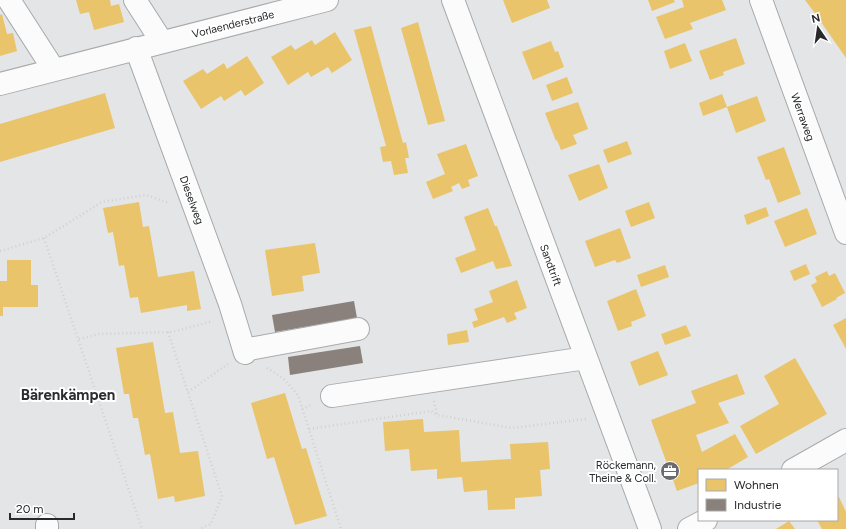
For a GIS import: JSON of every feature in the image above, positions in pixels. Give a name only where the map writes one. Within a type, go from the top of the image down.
[{"type":"street","points":[[9,0],[54,70]]},
{"type":"street","points":[[135,0],[162,42]]},
{"type":"street","name":"Vorlaenderstraße","points":[[0,84],[327,0]]},
{"type":"street","name":"Sandtrift","points":[[453,0],[650,529]]},
{"type":"street","name":"Werraweg","points":[[761,0],[846,233]]},
{"type":"street","name":"Dieselweg","points":[[136,48],[232,312],[244,351]]},
{"type":"street","points":[[244,351],[358,330]]},
{"type":"street","points":[[332,396],[586,358]]},
{"type":"street","points":[[795,469],[846,440]]},
{"type":"street","points":[[689,529],[704,521]]},
{"type":"path","points":[[0,251],[44,238],[102,202],[146,195],[166,202],[191,197]]},
{"type":"path","points":[[44,238],[142,529]]},
{"type":"path","points":[[79,340],[98,334],[168,332],[209,323],[232,312]]},
{"type":"path","points":[[168,332],[222,496],[211,524],[199,529]]},
{"type":"path","points":[[188,392],[244,351],[283,378],[298,395],[341,529]]},
{"type":"path","points":[[309,429],[431,411],[437,416],[512,428],[608,416]]},
{"type":"building: Wohnen","points":[[76,0],[110,0],[111,6],[119,4],[124,22],[94,30],[89,12],[80,14]]},
{"type":"building: Wohnen","points":[[503,0],[547,0],[550,8],[512,23]]},
{"type":"building: Wohnen","points":[[648,0],[674,0],[675,2],[652,11]]},
{"type":"building: Wohnen","points":[[682,0],[722,0],[726,10],[690,23],[693,29],[665,39],[656,17],[684,7]]},
{"type":"building: Wohnen","points":[[805,0],[846,0],[846,58],[814,12]]},
{"type":"building: Wohnen","points":[[2,14],[7,34],[13,33],[17,51],[0,56],[0,15]]},
{"type":"building: Wohnen","points":[[418,22],[445,121],[428,125],[401,28]]},
{"type":"building: Wohnen","points":[[371,26],[403,143],[406,142],[409,158],[405,158],[408,173],[394,175],[391,161],[383,162],[380,147],[386,146],[354,30]]},
{"type":"building: Wohnen","points":[[335,32],[352,60],[332,73],[328,67],[311,77],[308,72],[288,85],[271,57],[291,45],[295,50],[312,40],[315,45]]},
{"type":"building: Wohnen","points":[[736,38],[745,64],[723,72],[724,75],[710,80],[699,51]]},
{"type":"building: Wohnen","points":[[551,41],[555,52],[558,51],[564,67],[533,80],[522,52]]},
{"type":"building: Wohnen","points":[[685,43],[692,61],[670,69],[664,51]]},
{"type":"building: Wohnen","points":[[247,56],[264,83],[245,96],[241,90],[224,101],[221,96],[201,109],[183,81],[203,69],[207,74],[224,63],[227,69]]},
{"type":"building: Wohnen","points":[[567,77],[573,93],[552,101],[546,85]]},
{"type":"building: Wohnen","points":[[105,93],[115,128],[0,162],[0,124]]},
{"type":"building: Wohnen","points":[[722,94],[727,107],[703,116],[699,103]]},
{"type":"building: Wohnen","points":[[757,96],[766,121],[736,133],[727,107]]},
{"type":"building: Wohnen","points":[[578,102],[588,129],[573,135],[577,144],[561,150],[545,113]]},
{"type":"building: Wohnen","points":[[627,141],[632,154],[608,163],[603,150]]},
{"type":"building: Wohnen","points":[[466,144],[478,176],[468,180],[470,186],[462,189],[459,183],[451,187],[453,191],[433,199],[426,182],[445,174],[437,154]]},
{"type":"building: Wohnen","points":[[784,147],[801,194],[778,203],[769,179],[766,180],[757,157]]},
{"type":"building: Wohnen","points":[[599,164],[608,188],[579,201],[568,175]]},
{"type":"building: Wohnen","points":[[139,202],[143,227],[149,226],[158,277],[194,271],[201,309],[187,311],[187,305],[141,313],[138,297],[130,298],[124,265],[119,266],[113,232],[108,233],[103,208]]},
{"type":"building: Wohnen","points":[[649,202],[655,218],[631,227],[625,211]]},
{"type":"building: Wohnen","points":[[766,207],[769,216],[747,225],[744,215]]},
{"type":"building: Wohnen","points":[[488,208],[495,226],[497,226],[512,266],[496,269],[493,261],[461,273],[455,258],[476,250],[464,217]]},
{"type":"building: Wohnen","points":[[807,208],[817,234],[785,247],[774,221]]},
{"type":"building: Wohnen","points":[[620,228],[631,258],[617,263],[615,260],[595,267],[585,241]]},
{"type":"building: Wohnen","points":[[315,243],[320,273],[302,276],[304,291],[272,296],[265,250]]},
{"type":"building: Wohnen","points":[[7,260],[31,260],[31,285],[38,285],[38,307],[3,307],[3,316],[0,316],[0,281],[7,281]]},
{"type":"building: Wohnen","points":[[806,264],[810,274],[794,281],[790,271]]},
{"type":"building: Wohnen","points":[[665,265],[669,277],[641,287],[637,275]]},
{"type":"building: Wohnen","points":[[827,271],[829,276],[835,273],[845,293],[822,307],[811,285],[817,282],[815,277]]},
{"type":"building: Wohnen","points":[[517,280],[527,308],[514,313],[517,319],[507,323],[504,317],[474,328],[472,322],[478,320],[474,309],[493,302],[489,291]]},
{"type":"building: Wohnen","points":[[636,289],[646,316],[631,322],[632,326],[618,331],[607,301]]},
{"type":"building: Wohnen","points":[[846,318],[846,349],[833,325]]},
{"type":"building: Wohnen","points":[[686,325],[691,336],[665,345],[661,334]]},
{"type":"building: Wohnen","points":[[467,330],[469,342],[448,345],[447,334]]},
{"type":"building: Wohnen","points":[[153,342],[165,413],[173,412],[180,453],[198,451],[205,496],[175,502],[174,496],[158,499],[150,454],[145,455],[138,418],[133,418],[129,394],[124,394],[116,348]]},
{"type":"building: Wohnen","points":[[658,351],[668,375],[639,386],[630,362]]},
{"type":"building: Wohnen","points":[[795,358],[827,414],[756,454],[740,426],[779,404],[764,376]]},
{"type":"building: Wohnen","points":[[737,374],[745,394],[718,403],[729,423],[696,435],[702,452],[735,434],[748,457],[728,469],[698,469],[698,483],[677,491],[651,420],[696,403],[691,391]]},
{"type":"building: Wohnen","points":[[285,393],[302,449],[306,448],[327,516],[295,525],[274,457],[267,459],[251,403]]},
{"type":"building: Wohnen","points":[[423,419],[424,432],[459,430],[461,462],[511,459],[510,444],[548,442],[550,469],[540,470],[542,496],[515,498],[515,509],[488,510],[487,490],[464,492],[462,477],[437,479],[437,469],[411,471],[409,449],[385,451],[383,422]]},
{"type":"building: Wohnen","points":[[838,498],[846,512],[846,529],[822,529],[818,521],[838,521]]},
{"type":"building: Wohnen","points":[[789,521],[795,529],[776,529]]},
{"type":"building: Industrie","points":[[354,301],[357,318],[275,332],[272,315]]},
{"type":"building: Industrie","points":[[360,346],[363,363],[290,375],[288,357]]},
{"type":"place","name":"Röckemann, Theine & Coll.","points":[[670,471]]},
{"type":"district","name":"Bärenkämpen","points":[[68,395]]}]
